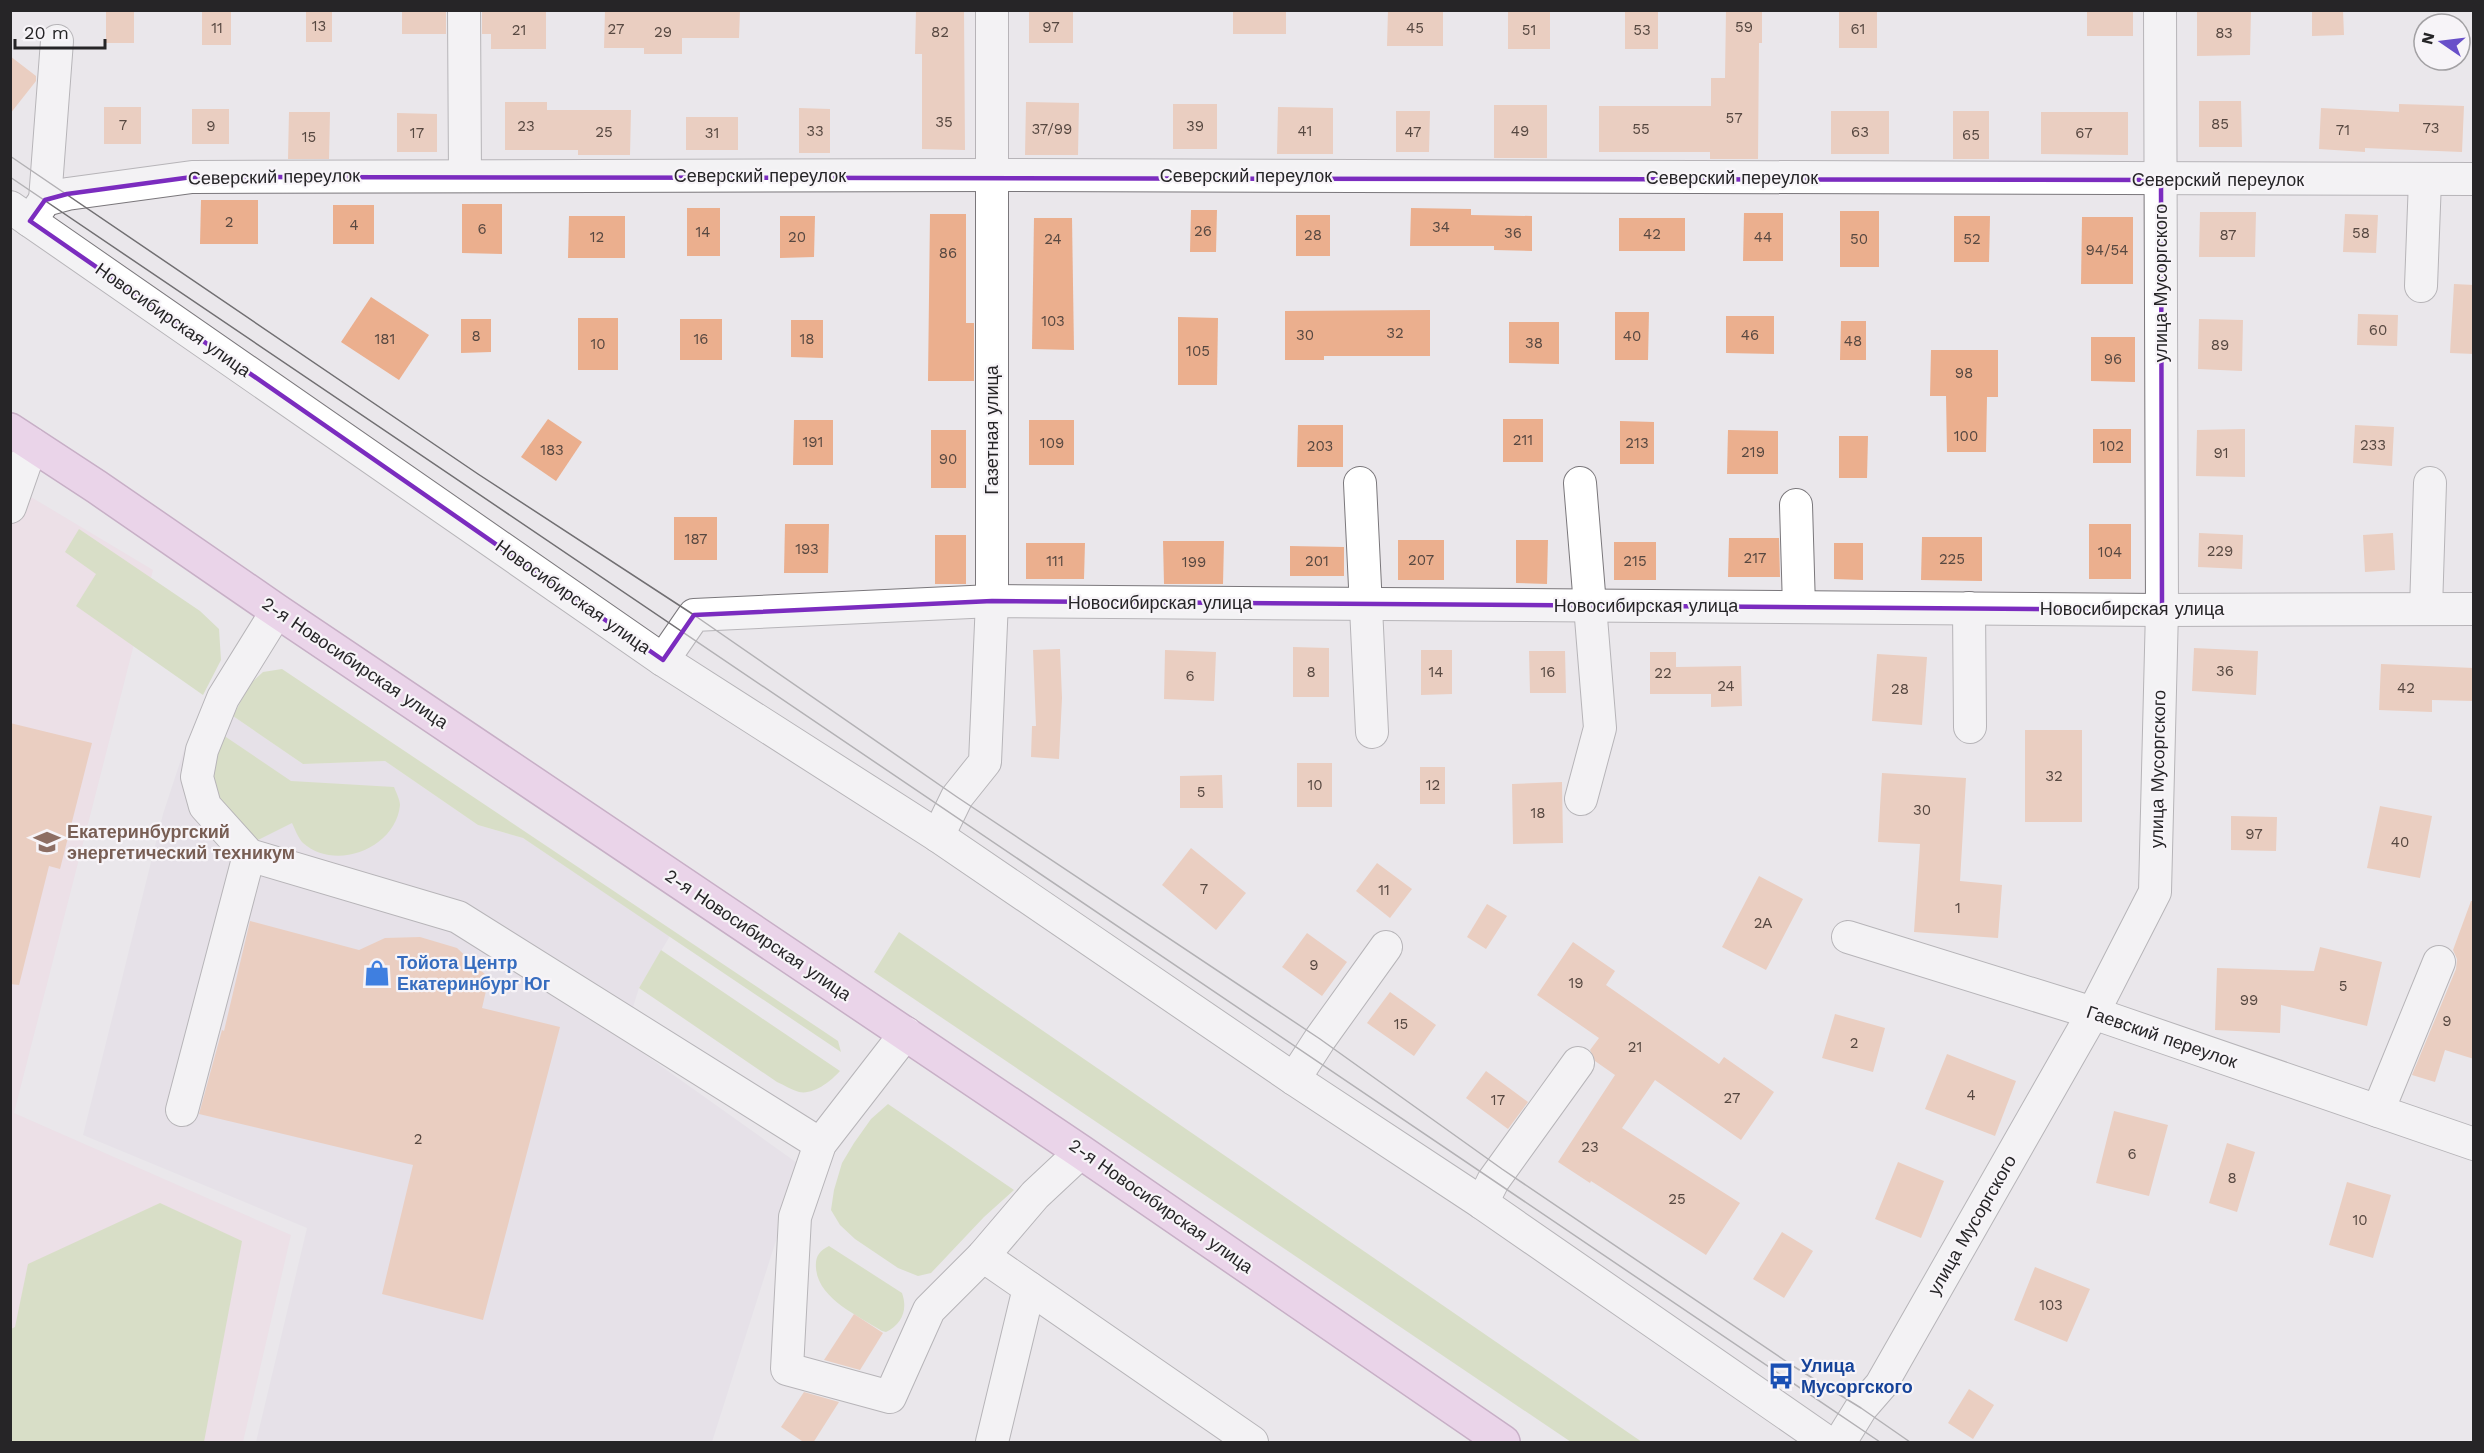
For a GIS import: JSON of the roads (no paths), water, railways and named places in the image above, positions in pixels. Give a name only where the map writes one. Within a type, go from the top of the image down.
[{"type":"main road","name":"2-я Новосибирская улица","points":[[21,437],[97,486],[277,611],[1081,1152],[1503,1443]]},
{"type":"street","points":[[464,10],[465,176]]},
{"type":"street","name":"Газетная улица","points":[[938,836],[957,797],[985,762],[992,601],[992,10]]},
{"type":"street","name":"улица Мусоргского","points":[[1840,1443],[1861,1408],[1881,1385],[2093,1013],[2155,892],[2162,610],[2160,10]]},
{"type":"street","points":[[29,210],[57,40]]},
{"type":"street","name":"Северский переулок","points":[[29,210],[67,194],[192,177],[2474,179]]},
{"type":"street","points":[[2421,286],[2425,180]]},
{"type":"street","name":"Новосибирская улица","points":[[29,210],[663,660],[694,615],[992,601],[2162,610],[2474,609]]},
{"type":"street","points":[[10,507],[21,437]]},
{"type":"street","points":[[1360,483],[1372,732]]},
{"type":"street","points":[[1580,483],[1600,728],[1581,799]]},
{"type":"street","points":[[2426,609],[2430,483]]},
{"type":"street","points":[[1796,505],[1799,607]]},
{"type":"street","points":[[1969,608],[1970,727]]},
{"type":"street","points":[[277,611],[223,698],[202,750],[197,777],[205,806],[249,855],[458,916],[820,1144]]},
{"type":"street","points":[[663,660],[938,836],[1294,1080],[1482,1203],[1827,1443]]},
{"type":"street","points":[[182,1110],[249,855]]},
{"type":"street","name":"Гаевский переулок","points":[[1848,937],[2093,1013],[2474,1143]]},
{"type":"street","points":[[1294,1080],[1320,1039],[1386,947]]},
{"type":"street","points":[[2378,1111],[2439,962]]},
{"type":"street","points":[[906,1034],[820,1144],[795,1217],[788,1369],[890,1397],[929,1310],[983,1256],[1035,1196],[1081,1152]]},
{"type":"street","points":[[1482,1203],[1493,1181],[1578,1063]]},
{"type":"street","points":[[983,1256],[1252,1443]]},
{"type":"street","points":[[992,1443],[1029,1288]]},
{"type":"tram line","points":[[10,156],[478,474],[694,615],[957,797],[1320,1039],[1502,1169],[1793,1366],[1861,1408],[1910,1442]]},
{"type":"tram line","points":[[10,177],[1880,1442]]},
{"type":"place","name":"Екатеринбургский энергетический техникум","points":[[47,842]]},
{"type":"place","name":"Тойота Центр Екатеринбург Юг","points":[[377,973]]},
{"type":"place","name":"Улица Мусоргского","points":[[1781,1376]]}]
